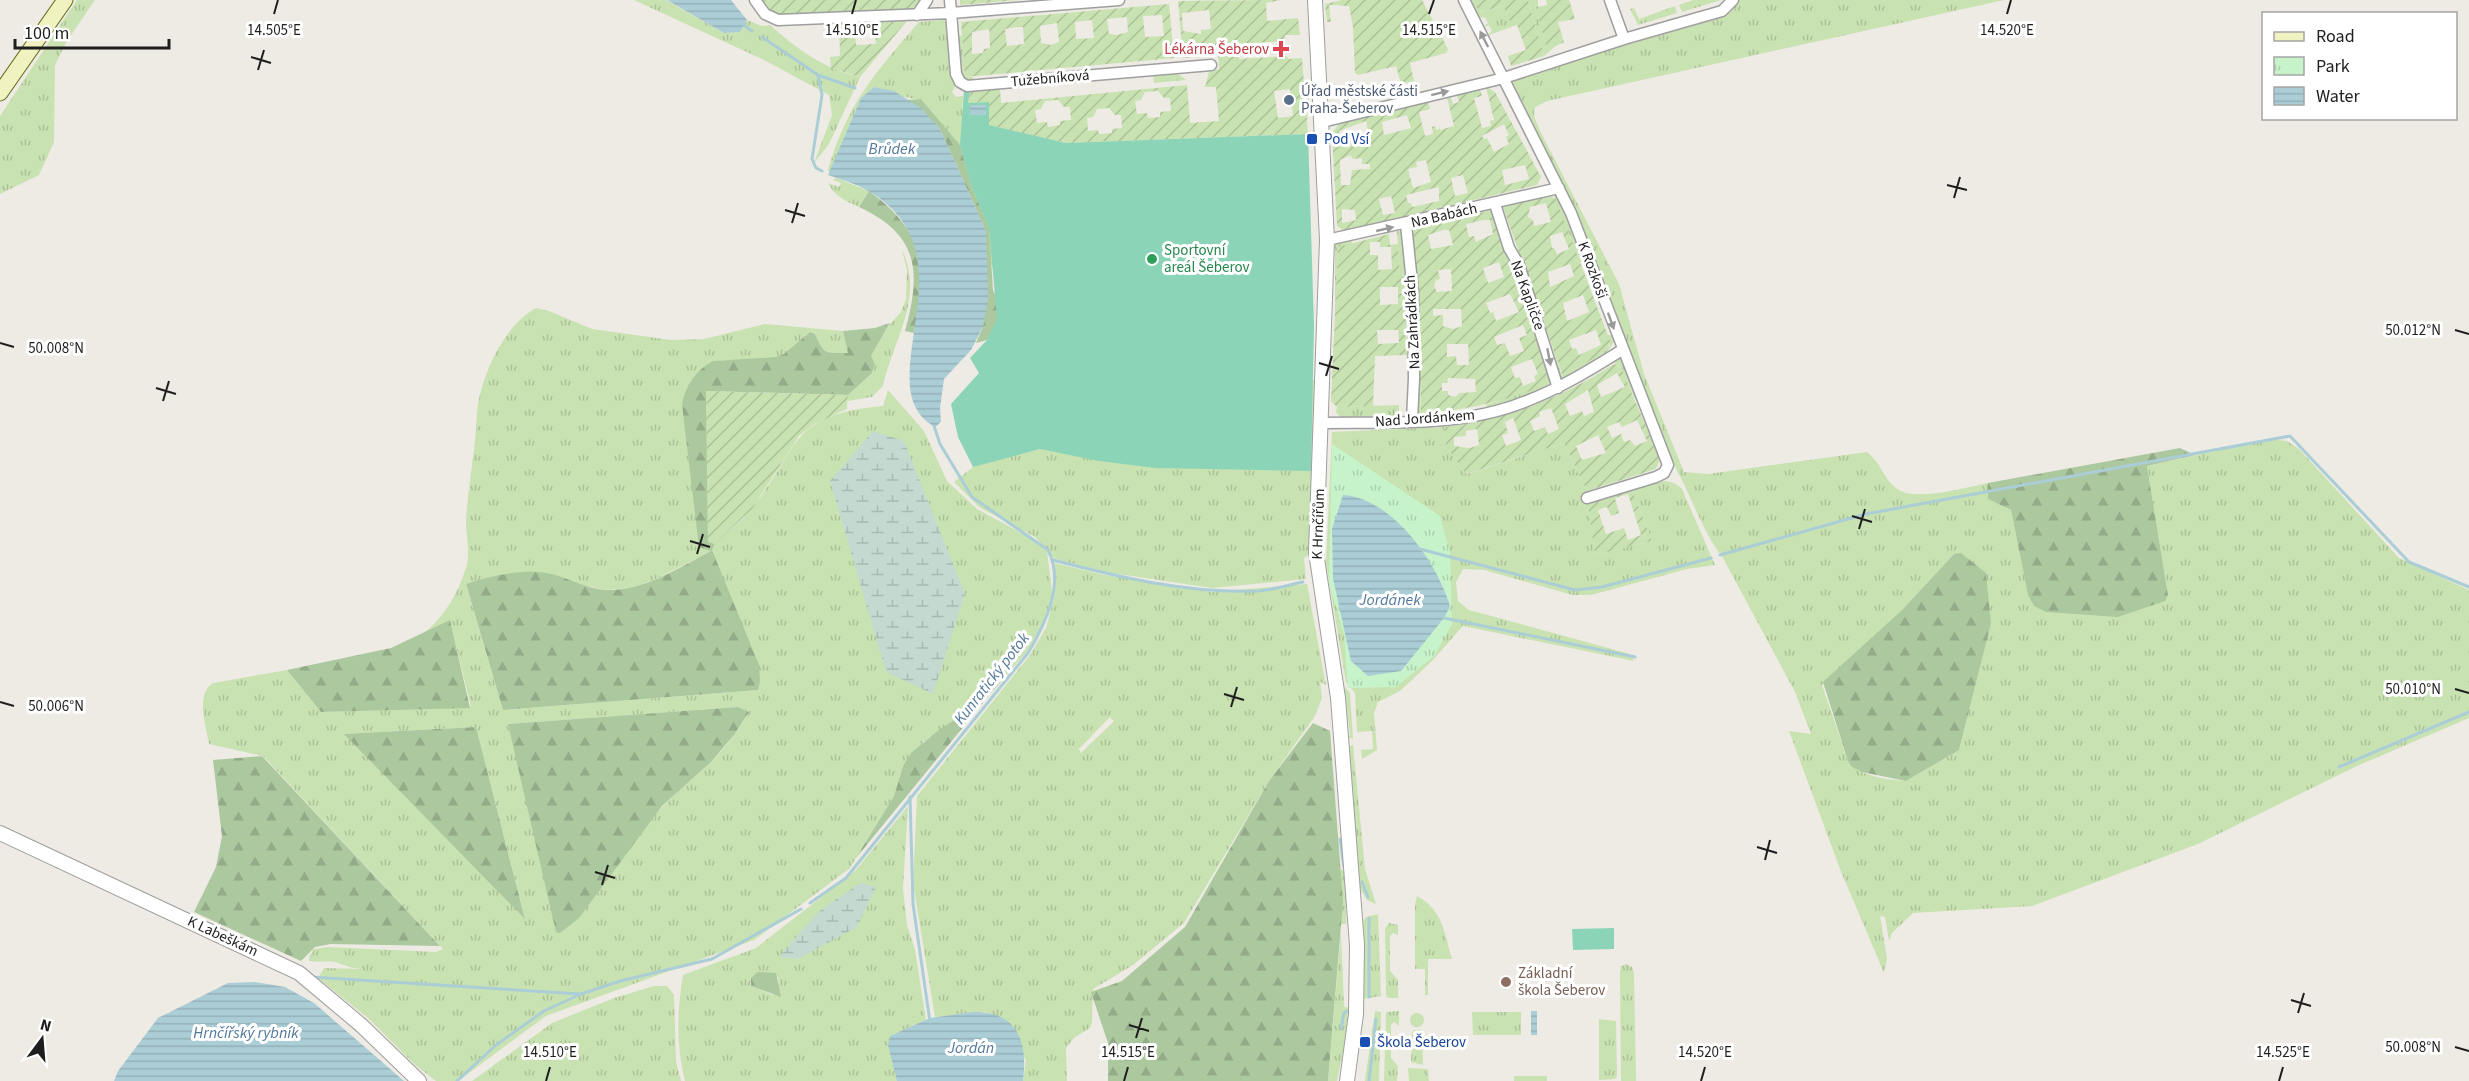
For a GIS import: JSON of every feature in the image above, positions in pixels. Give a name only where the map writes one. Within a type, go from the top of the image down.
[{"type":"main road","points":[[0,93],[65,0]]},
{"type":"street","points":[[755,0],[765,14],[778,20],[917,15],[1119,0]]},
{"type":"street","points":[[917,15],[927,0]]},
{"type":"street","points":[[950,0],[951,13]]},
{"type":"street","name":"K Hrnčířům","points":[[1315,0],[1327,240],[1316,562],[1338,698],[1357,945],[1356,1014],[1347,1081]]},
{"type":"street","name":"K Rozkoši","points":[[1464,0],[1528,131],[1559,188],[1582,241],[1668,468],[1656,477],[1587,498]]},
{"type":"street","points":[[1610,0],[1624,39]]},
{"type":"street","points":[[1322,122],[1504,78],[1624,39],[1722,12],[1733,0]]},
{"type":"street","name":"Tužebníková","points":[[951,13],[956,74],[960,82],[967,86],[1211,64]]},
{"type":"street","name":"Na Babách","points":[[1327,240],[1559,188]]},
{"type":"street","name":"Na Kapličce","points":[[1495,204],[1509,249],[1519,265],[1558,388]]},
{"type":"street","name":"Na Zahrádkách","points":[[1406,224],[1413,292],[1412,420]]},
{"type":"street","name":"Nad Jordánkem","points":[[1322,423],[1452,419],[1502,409],[1558,388],[1622,350]]},
{"type":"street","name":"K Labeškám","points":[[0,833],[285,965],[313,983],[419,1081]]},
{"type":"green space","points":[[77,0],[95,0],[67,41],[55,65],[54,142],[39,175],[0,194],[0,116]]},
{"type":"green space","points":[[634,0],[666,0],[724,33],[740,32],[747,20],[762,26],[770,25],[812,57],[835,69],[860,77],[829,144],[814,163],[832,115],[829,95],[766,61]]},
{"type":"green space","points":[[763,0],[922,0],[911,10],[776,15],[770,11]]},
{"type":"green space","points":[[960,0],[1019,0],[960,5]]},
{"type":"green space","points":[[1281,0],[1266,3],[1267,21],[1298,18],[1300,35],[1285,35],[1285,41],[1238,44],[1239,59],[1286,56],[1289,59],[1302,58],[1308,134],[1066,143],[988,125],[989,102],[968,103],[970,91],[1000,89],[1001,103],[1187,85],[1190,123],[1219,121],[1216,87],[1205,87],[1209,72],[1219,69],[1218,55],[1183,58],[1178,1]],"holes":[[[1209,10],[1211,29],[1201,30],[1201,34],[1183,31],[1182,13]],[[1290,89],[1293,116],[1278,118],[1274,91]],[[1158,91],[1164,98],[1170,98],[1171,111],[1160,112],[1160,117],[1148,118],[1147,113],[1137,114],[1135,101],[1141,100],[1145,92]],[[1058,100],[1064,107],[1070,107],[1071,120],[1060,121],[1060,125],[1048,127],[1047,122],[1037,123],[1035,110],[1041,109],[1045,101]],[[1109,108],[1115,115],[1121,115],[1122,128],[1112,129],[1112,133],[1099,134],[1098,130],[1088,131],[1087,118],[1093,117],[1097,109]]]},
{"type":"green space","points":[[1342,0],[1422,0],[1448,49],[1446,53],[1410,63],[1414,81],[1401,84],[1396,66],[1358,75],[1355,73],[1353,27],[1349,6],[1329,5],[1331,22],[1327,22],[1325,4]]},
{"type":"green space","points":[[1470,0],[1473,0],[1480,12],[1504,6],[1517,25],[1486,36],[1492,31],[1489,25],[1482,28],[1488,23],[1485,17],[1480,18]]},
{"type":"green space","points":[[1473,0],[1528,0],[1544,56],[1511,66],[1508,56],[1526,50],[1517,25],[1508,19],[1504,6],[1479,12]]},
{"type":"green space","points":[[1528,0],[1534,0],[1547,50],[1559,43],[1544,56]]},
{"type":"green space","points":[[1534,0],[1538,0],[1538,7],[1547,5],[1546,0],[1569,0],[1575,19],[1558,22],[1564,42],[1547,50]]},
{"type":"green space","points":[[1693,0],[1721,0],[1682,12],[1679,5]]},
{"type":"green space","points":[[1738,0],[2004,0],[1547,101],[1535,107],[1534,116],[1540,131],[1619,284],[1644,374],[1684,472],[1708,474],[1867,452],[1876,461],[1888,480],[1904,492],[1940,493],[1988,483],[1988,499],[2011,510],[2028,594],[2034,606],[2168,595],[2147,466],[2269,439],[2287,441],[2299,449],[2399,558],[2469,590],[2469,718],[2357,766],[2198,844],[2032,906],[1913,913],[1892,933],[1889,941],[1885,917],[1880,916],[1887,959],[1884,973],[1840,869],[1789,731],[1811,734],[1795,692],[1723,558],[1707,533],[1667,453],[1518,97],[1520,96],[1511,87],[1514,79],[1520,76],[1723,17],[1732,11]],"holes":[[[1954,554],[1991,624],[1959,750],[1906,781],[1866,774],[1848,761],[1822,685],[1902,610]]]},
{"type":"green space","points":[[1169,4],[1174,58],[965,77],[961,22]],"holes":[[[1162,15],[1164,36],[1145,37],[1143,16]],[[1127,17],[1128,32],[1117,35],[1109,34],[1107,19]],[[1092,20],[1094,38],[1076,39],[1075,22]],[[1057,23],[1059,42],[1051,45],[1041,43],[1040,26]],[[1023,27],[1024,44],[1007,46],[1005,29]],[[989,29],[990,48],[984,49],[983,53],[972,54],[972,32]]]},
{"type":"green space","points":[[1675,6],[1677,13],[1638,25],[1630,9],[1634,8],[1639,19]]},
{"type":"green space","points":[[944,20],[951,76],[956,86],[952,92],[956,97],[963,96],[962,110],[1306,380],[1318,380],[1308,555],[1304,558],[1306,579],[1212,588],[1105,572],[1055,559],[1035,537],[979,507],[954,482],[973,467],[983,463],[1040,449],[960,145],[921,99],[909,98],[874,87],[861,98],[830,172],[828,170],[844,126],[864,90],[889,57],[919,22]]},
{"type":"green space","points":[[907,21],[860,77],[831,68],[830,57],[840,56],[839,24],[858,22],[858,31],[855,31],[856,45],[876,44],[875,30],[866,30],[865,22]]},
{"type":"green space","points":[[957,36],[962,36],[965,77],[973,77],[973,81],[966,81],[961,75]]},
{"type":"green space","points":[[1177,73],[1186,80],[1154,83],[1153,75]]},
{"type":"green space","points":[[1310,84],[1307,124],[1303,85]]},
{"type":"green space","points":[[1486,87],[1495,92],[1541,177],[1537,185],[1344,231],[1337,226],[1332,133],[1339,124],[1428,102],[1430,109],[1419,112],[1425,136],[1433,134],[1432,127],[1435,126],[1436,130],[1439,129],[1439,125],[1440,130],[1454,126],[1447,97],[1450,96],[1453,104],[1459,102],[1457,95],[1480,89],[1482,96],[1474,98],[1482,128],[1491,126],[1490,121],[1494,120]],"holes":[[[1407,115],[1411,128],[1384,135],[1382,122]],[[1366,121],[1368,131],[1349,139],[1350,144],[1342,145],[1339,131]],[[1504,124],[1509,135],[1506,137],[1509,144],[1494,152],[1487,138],[1484,139],[1482,136]],[[1351,155],[1352,159],[1362,158],[1362,164],[1370,164],[1370,169],[1352,170],[1350,185],[1341,185],[1340,160]],[[1426,160],[1431,182],[1413,188],[1408,169],[1417,167],[1416,162]],[[1525,165],[1529,179],[1505,185],[1502,170]],[[1463,175],[1468,193],[1455,196],[1451,178]],[[1439,187],[1439,201],[1412,207],[1411,203],[1408,203],[1406,195]],[[1391,196],[1395,213],[1383,215],[1379,199]],[[1342,209],[1355,210],[1356,220],[1342,223]]]},
{"type":"green space","name":"Sportovní areál Šeberov","points":[[964,90],[970,91],[968,103],[989,102],[989,125],[1066,143],[1308,134],[1314,325],[1311,471],[1155,468],[1099,461],[1040,449],[973,467],[958,437],[951,404],[979,373],[970,358],[987,340],[997,319],[989,228],[971,185],[960,145]]},
{"type":"green space","points":[[921,99],[960,145],[971,185],[989,228],[993,290],[1006,319],[987,340],[976,343],[983,327],[986,231],[940,129],[907,100]]},
{"type":"green space","points":[[836,178],[869,191],[859,207],[834,192],[828,183],[839,187],[841,183],[833,180]]},
{"type":"green space","points":[[869,191],[902,222],[912,237],[918,253],[920,289],[914,333],[905,331],[913,291],[914,274],[911,258],[905,243],[894,230],[859,207]]},
{"type":"green space","points":[[1553,193],[1557,193],[1584,261],[1580,262]]},
{"type":"green space","points":[[1550,196],[1556,199],[1610,341],[1608,349],[1563,377],[1503,207]],"holes":[[[1546,203],[1551,222],[1534,226],[1533,220],[1528,217],[1530,207]],[[1562,232],[1569,249],[1557,254],[1552,248],[1550,236]],[[1570,264],[1574,276],[1550,287],[1548,272]],[[1583,295],[1589,312],[1567,321],[1563,303]],[[1596,330],[1601,345],[1579,355],[1576,348],[1572,349],[1569,340]]]},
{"type":"green space","points":[[1491,210],[1551,383],[1488,404],[1421,413],[1416,266],[1411,229]],"holes":[[[1490,220],[1493,234],[1476,242],[1474,236],[1469,237],[1466,224]],[[1449,230],[1453,245],[1431,249],[1428,235]],[[1499,262],[1504,277],[1488,283],[1483,268]],[[1451,269],[1452,291],[1437,292],[1434,286],[1436,280],[1440,279],[1438,270]],[[1510,294],[1519,312],[1496,321],[1493,312],[1490,313],[1486,303]],[[1433,309],[1461,309],[1462,326],[1453,329],[1443,326],[1443,315],[1433,316]],[[1523,325],[1527,335],[1519,338],[1524,351],[1510,356],[1505,343],[1497,345],[1494,337]],[[1447,344],[1468,344],[1469,365],[1457,365],[1456,356],[1447,357]],[[1532,359],[1538,374],[1534,376],[1536,381],[1523,386],[1520,377],[1515,378],[1511,367]],[[1448,378],[1475,379],[1476,392],[1460,393],[1455,397],[1448,395],[1448,391],[1442,391],[1442,383],[1447,383]]]},
{"type":"green space","points":[[1397,231],[1403,232],[1405,277],[1400,277]]},
{"type":"green space","points":[[1389,234],[1390,245],[1398,244],[1400,277],[1405,277],[1407,355],[1375,356],[1373,406],[1337,407],[1331,401],[1338,247]],"holes":[[[1370,242],[1380,242],[1380,247],[1391,247],[1392,269],[1378,270],[1378,255],[1370,255]],[[1380,287],[1398,287],[1398,304],[1380,305]],[[1377,330],[1398,330],[1399,343],[1378,344]]]},
{"type":"green space","points":[[1351,239],[1352,244],[1338,248],[1335,325],[1335,245],[1337,242]]},
{"type":"green space","points":[[902,250],[908,267],[909,302],[883,386],[872,397],[848,401],[848,395],[871,374],[871,356],[890,324],[901,312],[906,299],[907,270]]},
{"type":"green space","points":[[536,308],[592,329],[671,340],[704,339],[765,324],[843,331],[849,353],[827,351],[821,346],[815,334],[810,332],[787,352],[777,357],[753,361],[722,360],[712,550],[715,544],[752,508],[790,450],[813,426],[829,417],[852,410],[883,406],[888,390],[924,431],[947,481],[977,509],[1034,540],[1047,551],[1053,598],[1042,626],[1026,653],[977,706],[924,741],[903,766],[894,796],[850,868],[754,940],[546,1016],[458,1081],[436,1081],[414,1064],[369,1019],[318,978],[324,968],[361,969],[332,961],[309,961],[309,957],[314,949],[328,947],[436,952],[443,949],[263,756],[209,744],[203,703],[204,695],[213,683],[287,670],[321,712],[471,707],[450,621],[417,638],[442,615],[464,575],[468,554],[467,504],[481,391],[498,350],[515,325]],"holes":[[[711,551],[757,690],[503,710],[466,585],[582,585],[604,590],[631,588],[656,579]],[[738,707],[749,712],[732,738],[717,755],[648,823],[508,724]],[[476,727],[525,918],[345,734]]]},
{"type":"green space","points":[[890,323],[871,356],[875,365],[871,374],[848,395],[706,391],[708,541],[715,544],[712,550],[759,665],[758,690],[503,710],[466,584],[506,574],[537,572],[597,589],[618,590],[660,578],[711,551],[699,547],[682,405],[692,379],[713,361],[776,357],[784,354],[810,332],[815,334],[821,346],[827,351],[848,353],[843,331],[875,328]]},
{"type":"green space","points":[[1607,335],[1613,335],[1614,342],[1607,352],[1562,379],[1557,377],[1560,375],[1557,367],[1554,368],[1557,364],[1552,346],[1562,376],[1610,346]]},
{"type":"green space","points":[[1621,357],[1638,405],[1620,367],[1614,364]]},
{"type":"green space","points":[[1614,364],[1621,368],[1660,459],[1656,469],[1587,491],[1564,443],[1466,474],[1446,446],[1444,427],[1490,419],[1533,406]],"holes":[[[1617,373],[1625,387],[1601,397],[1597,385]],[[1588,390],[1594,412],[1584,416],[1582,411],[1570,416],[1565,404]],[[1551,408],[1559,429],[1548,434],[1545,427],[1534,431],[1530,421],[1540,416],[1539,412]],[[1513,418],[1521,440],[1506,446],[1502,435],[1508,433],[1505,422]],[[1637,420],[1647,441],[1635,446],[1630,440],[1624,442],[1621,434],[1612,438],[1607,427],[1619,422],[1622,427]],[[1477,429],[1479,445],[1470,448],[1454,446],[1454,437],[1466,436],[1466,431]],[[1598,435],[1606,453],[1582,460],[1576,446]]]},
{"type":"green space","points":[[1551,383],[1524,397],[1487,408],[1486,405]]},
{"type":"green space","points":[[706,391],[848,395],[847,409],[814,424],[799,436],[752,509],[715,544],[708,542]]},
{"type":"green space","points":[[1416,392],[1420,392],[1421,413],[1464,410],[1464,412],[1417,414]]},
{"type":"green space","points":[[1399,405],[1399,416],[1340,417],[1336,412],[1337,407]]},
{"type":"green space","points":[[1444,427],[1446,446],[1467,474],[1564,443],[1587,491],[1595,555],[1652,541],[1632,490],[1665,481],[1677,484],[1682,489],[1715,565],[1687,569],[1591,595],[1573,595],[1484,570],[1463,569],[1456,582],[1458,601],[1469,610],[1630,654],[1634,661],[1463,626],[1432,661],[1400,691],[1378,702],[1374,713],[1377,750],[1362,759],[1361,750],[1373,749],[1372,731],[1357,732],[1355,693],[1346,682],[1326,563],[1332,432]]},
{"type":"green space","points":[[873,431],[904,441],[965,594],[933,694],[886,672],[830,481]]},
{"type":"green space","name":"Jordánek","points":[[1332,444],[1440,516],[1450,552],[1452,624],[1434,656],[1396,687],[1348,688],[1344,634],[1329,583]]},
{"type":"green space","points":[[2180,448],[2195,455],[2147,466],[2168,595],[2165,601],[2118,617],[2046,612],[2034,606],[2028,595],[2011,510],[1988,499],[1988,483]]},
{"type":"green space","points":[[1632,490],[1652,541],[1595,555],[1588,504]],"holes":[[[1628,494],[1641,535],[1628,540],[1624,528],[1606,534],[1598,510],[1607,507],[1611,516],[1619,513],[1615,498]]]},
{"type":"green space","points":[[1961,553],[1986,573],[1991,624],[1959,750],[1906,781],[1862,772],[1852,767],[1848,761],[1823,682],[1902,610],[1954,554]]},
{"type":"green space","points":[[1055,563],[1105,575],[1212,592],[1307,584],[1326,685],[1320,682],[1322,698],[1315,716],[1269,781],[1184,923],[1133,965],[1093,989],[1090,1028],[1074,1038],[1066,1048],[1067,1081],[1023,1081],[1026,1060],[985,1012],[935,1017],[913,883],[917,796],[1030,655],[1046,628],[1055,594]],"holes":[[[1110,717],[1114,721],[1081,753],[1079,749]]]},
{"type":"green space","points":[[450,620],[470,708],[321,712],[287,670],[391,648]]},
{"type":"green space","points":[[1009,673],[856,858],[894,796],[903,766],[912,752],[940,729],[977,706]]},
{"type":"green space","points":[[1344,686],[1350,693],[1353,739],[1347,737],[1350,735]]},
{"type":"green space","points":[[738,707],[749,712],[734,735],[711,762],[662,806],[579,918],[560,933],[556,932],[508,724]]},
{"type":"green space","points":[[1313,723],[1330,731],[1343,902],[1328,1081],[1108,1081],[1108,1043],[1091,992],[1122,981],[1185,927],[1269,781]]},
{"type":"green space","points":[[476,727],[525,919],[344,734]]},
{"type":"green space","points":[[1353,745],[1365,869],[1376,904],[1367,900],[1360,888],[1348,747]]},
{"type":"green space","points":[[262,756],[440,946],[331,944],[315,947],[301,961],[194,912],[216,867],[222,836],[213,760]]},
{"type":"green space","points":[[908,806],[903,888],[907,925],[915,950],[926,1020],[890,1036],[897,1081],[685,1081],[678,1028],[683,975],[756,948],[855,871]],"holes":[[[778,977],[779,988],[773,995],[751,986],[750,983]]]},
{"type":"green space","points":[[1340,870],[1346,870],[1346,924],[1341,924]]},
{"type":"green space","points":[[860,883],[876,887],[857,927],[798,959],[779,957],[818,912]]},
{"type":"green space","points":[[1417,896],[1426,902],[1437,915],[1452,959],[1428,959],[1428,995],[1425,995],[1425,969],[1415,969]]},
{"type":"green space","points":[[1378,914],[1381,996],[1363,999],[1361,924],[1366,917]]},
{"type":"green space","points":[[1389,923],[1398,925],[1398,935],[1393,933],[1390,936],[1390,971],[1398,980],[1398,998],[1388,998],[1386,995],[1385,928]]},
{"type":"green space","points":[[1614,928],[1614,949],[1573,950],[1572,929]]},
{"type":"green space","points":[[1341,933],[1344,1007],[1351,1008],[1351,1014],[1337,1081],[1328,1081]]},
{"type":"green space","points":[[1626,964],[1632,967],[1634,973],[1636,1081],[1621,1081],[1620,971],[1621,966]]},
{"type":"green space","points":[[758,972],[776,973],[781,997],[751,986],[751,978]]},
{"type":"green space","points":[[654,986],[667,986],[674,995],[676,1061],[681,1081],[472,1081],[552,1023],[614,998]]},
{"type":"green space","points":[[1375,1011],[1381,1012],[1379,1081],[1365,1081]]},
{"type":"green space","points":[[1399,1011],[1399,1026],[1394,1022],[1391,1025],[1391,1058],[1398,1066],[1397,1081],[1384,1081],[1386,1012]]},
{"type":"green space","points":[[1472,1012],[1521,1012],[1521,1035],[1473,1035]]},
{"type":"green space","points":[[1417,1013],[1422,1015],[1424,1020],[1422,1025],[1417,1027],[1412,1025],[1410,1020],[1412,1015]]},
{"type":"green space","points":[[1599,1019],[1616,1021],[1617,1076],[1615,1079],[1599,1080]]},
{"type":"green space","points":[[1414,1030],[1422,1030],[1423,1065],[1411,1062]]},
{"type":"green space","points":[[1408,1068],[1428,1069],[1429,1081],[1409,1081]]},
{"type":"green space","points":[[1514,1076],[1547,1076],[1547,1081],[1514,1081]]},
{"type":"water","points":[[667,0],[731,0],[747,20],[740,32],[724,33]]},
{"type":"water","name":"Brůdek","points":[[874,87],[894,91],[921,108],[940,129],[986,231],[988,299],[983,327],[971,350],[944,379],[940,408],[941,422],[935,427],[916,408],[910,383],[911,352],[919,284],[916,251],[901,219],[870,192],[828,175],[861,98]]},
{"type":"water","points":[[970,105],[986,105],[986,115],[970,115]]},
{"type":"water","name":"Jordánek","points":[[1343,495],[1361,499],[1379,507],[1410,535],[1435,571],[1450,606],[1444,618],[1401,671],[1368,676],[1351,661],[1333,578],[1332,529]]},
{"type":"water","name":"Hrnčířský rybník","points":[[255,982],[285,987],[314,1003],[404,1081],[114,1081],[118,1071],[158,1018],[228,983]]},
{"type":"water","points":[[1531,1011],[1537,1011],[1537,1035],[1531,1035]]},
{"type":"water","name":"Jordán","points":[[973,1012],[1000,1017],[1010,1023],[1017,1032],[1024,1054],[1023,1081],[897,1081],[888,1045],[890,1036],[930,1018]]},
{"type":"waterway","name":"Kunratický potok","points":[[741,23],[752,31]]},
{"type":"waterway","name":"Kunratický potok","points":[[762,37],[818,75],[855,88]]},
{"type":"waterway","points":[[818,75],[822,95],[812,159],[816,168],[822,171]]},
{"type":"waterway","name":"Kunratický potok","points":[[810,903],[846,878],[1028,653],[1051,603],[1055,576],[1048,550],[972,497],[940,444],[934,426]]},
{"type":"waterway","points":[[1720,555],[1866,514],[2290,436],[2409,562],[2469,587]]},
{"type":"waterway","points":[[1420,549],[1575,590],[1602,587],[1711,558]]},
{"type":"waterway","points":[[1053,560],[1128,578],[1206,590],[1258,591],[1303,582]]},
{"type":"waterway","points":[[1444,618],[1635,657]]},
{"type":"waterway","points":[[2339,767],[2469,712]]},
{"type":"waterway","points":[[910,797],[913,904],[930,1022]]},
{"type":"waterway","points":[[1340,839],[1344,867]]},
{"type":"waterway","points":[[1362,882],[1368,897]]},
{"type":"waterway","name":"Kunratický potok","points":[[457,1081],[496,1045],[544,1011],[581,994],[620,981],[712,959],[801,909]]},
{"type":"waterway","points":[[1369,918],[1369,997]]},
{"type":"waterway","points":[[311,977],[580,994]]},
{"type":"waterway","points":[[1341,1029],[1344,1013],[1347,1011]]},
{"type":"waterway","points":[[1369,1081],[1376,1019]]},
{"type":"place","name":"Lékárna Šeberov","points":[[1281,49]]},
{"type":"place","name":"Úřad městské části Praha-Šeberov","points":[[1289,100]]},
{"type":"place","name":"Pod Vsí","points":[[1312,139]]},
{"type":"place","name":"Sportovní areál Šeberov","points":[[1152,259]]},
{"type":"place","name":"Základní škola Šeberov","points":[[1506,982]]},
{"type":"place","name":"Škola Šeberov","points":[[1365,1042]]}]
